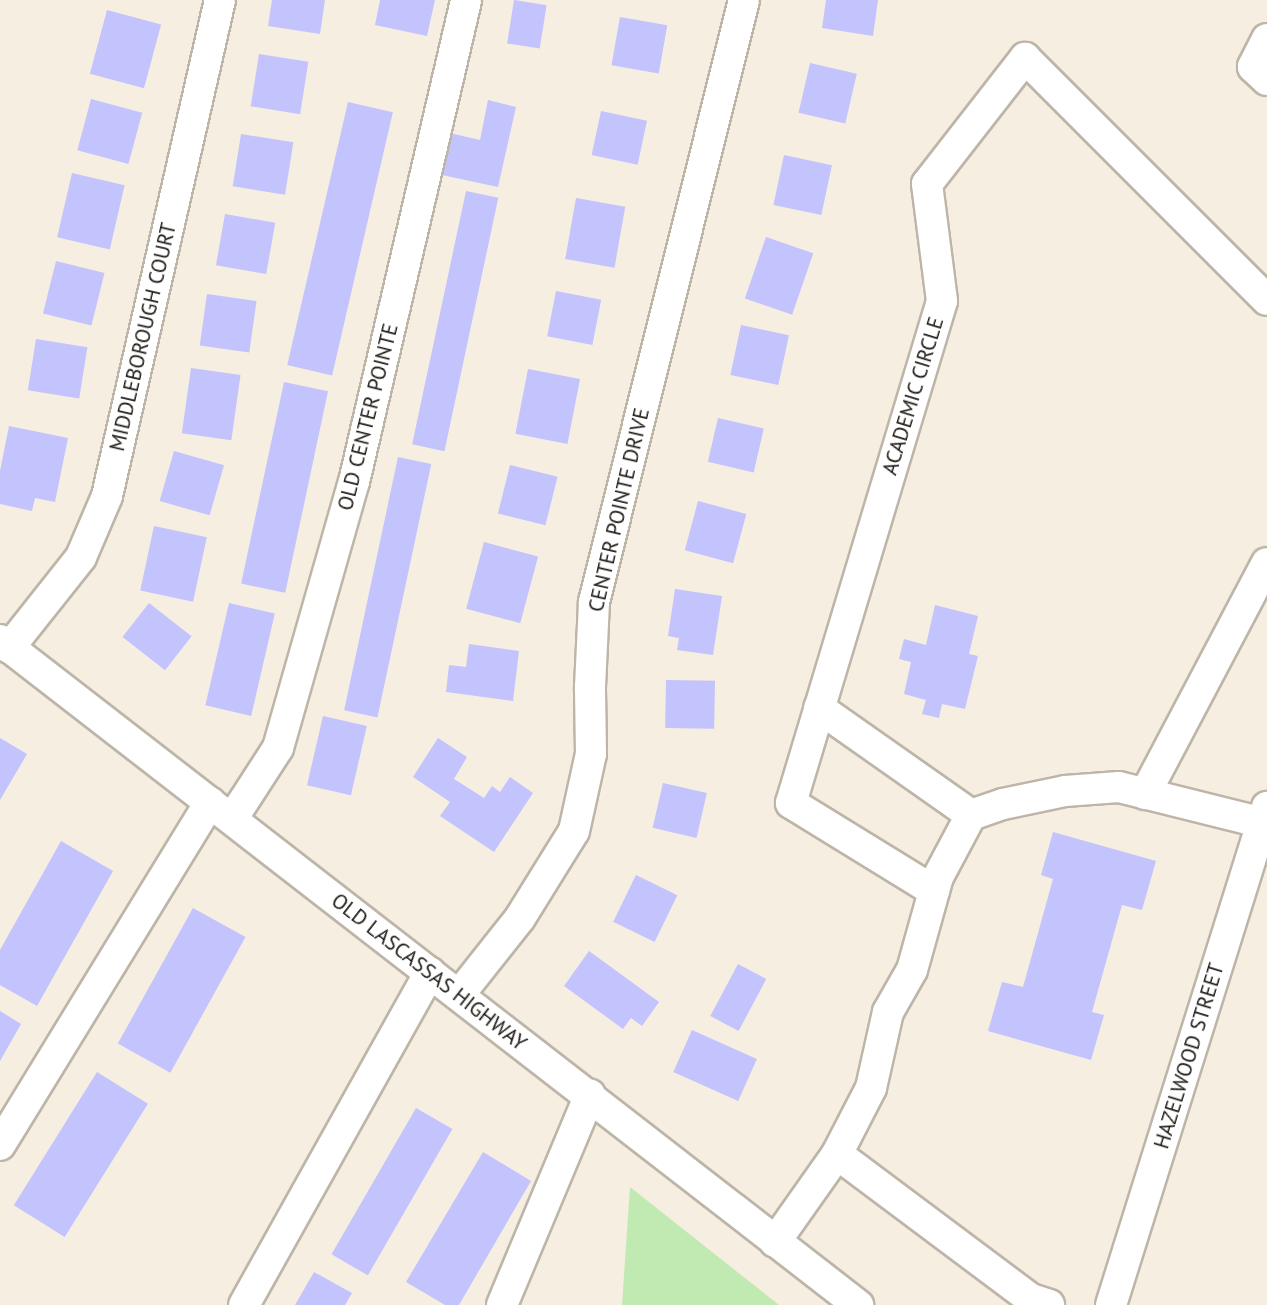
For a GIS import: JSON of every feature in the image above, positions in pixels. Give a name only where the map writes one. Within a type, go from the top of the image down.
[{"type":"street","name":"MIDDLEBOROUGH COURT","points":[[5,644],[81,557],[107,496],[220,0]]},
{"type":"street","name":"OLD CENTER POINTE","points":[[0,1145],[221,811],[278,748],[354,482],[466,0]]},
{"type":"street","name":"CENTER POINTE DRIVE","points":[[459,995],[520,918],[574,831],[591,754],[590,687],[594,602],[744,0]]},
{"type":"street","points":[[1267,39],[1253,67],[1267,80]]},
{"type":"street","name":"ACADEMIC CIRCLE","points":[[934,891],[791,803],[942,301],[927,184],[1025,58],[1267,300]]},
{"type":"street","points":[[1145,794],[1267,563]]},
{"type":"street","name":"OLD LASCASSAS HIGHWAY","points":[[5,644],[858,1305]]},
{"type":"street","points":[[820,708],[971,815]]},
{"type":"street","points":[[775,1242],[837,1153],[871,1088],[888,1012],[912,970],[938,877],[971,815],[1003,804],[1065,791],[1119,787],[1265,817]]},
{"type":"street","name":"HAZELWOOD STREET","points":[[1111,1305],[1265,817]]},
{"type":"street","points":[[244,1305],[430,972]]},
{"type":"street","points":[[502,1305],[590,1095]]},
{"type":"street","points":[[837,1153],[1031,1299],[1049,1305]]},
{"type":"green space","points":[[630,1187],[779,1305],[622,1305]]},
{"type":"building","points":[[272,0],[325,0],[320,34],[268,26]]},
{"type":"building","points":[[380,0],[435,0],[427,36],[375,25]]},
{"type":"building","points":[[514,0],[547,5],[540,49],[507,43]]},
{"type":"building","points":[[826,0],[878,0],[873,36],[822,28]]},
{"type":"building","points":[[107,10],[161,24],[144,88],[90,74]]},
{"type":"building","points":[[620,17],[667,25],[659,74],[611,65]]},
{"type":"building","points":[[259,54],[308,62],[300,114],[251,106]]},
{"type":"building","points":[[810,63],[857,74],[845,123],[799,113]]},
{"type":"building","points":[[91,99],[142,113],[128,164],[77,150]]},
{"type":"building","points":[[488,100],[516,107],[498,187],[428,172],[437,130],[480,140]]},
{"type":"building","points":[[348,102],[393,112],[332,375],[287,365]]},
{"type":"building","points":[[601,111],[647,121],[638,165],[592,155]]},
{"type":"building","points":[[241,134],[293,142],[285,195],[233,186]]},
{"type":"building","points":[[784,155],[832,165],[821,215],[773,205]]},
{"type":"building","points":[[72,173],[125,185],[110,249],[57,237]]},
{"type":"building","points":[[466,191],[498,198],[444,451],[412,444]]},
{"type":"building","points":[[576,198],[625,207],[614,268],[565,259]]},
{"type":"building","points":[[225,214],[275,223],[266,274],[216,265]]},
{"type":"building","points":[[766,237],[813,253],[792,315],[745,298]]},
{"type":"building","points":[[56,261],[105,273],[91,325],[43,313]]},
{"type":"building","points":[[556,291],[601,300],[592,345],[547,336]]},
{"type":"building","points":[[207,294],[257,301],[249,352],[200,345]]},
{"type":"building","points":[[741,325],[789,335],[778,385],[730,375]]},
{"type":"building","points":[[36,339],[87,347],[79,398],[28,390]]},
{"type":"building","points":[[191,368],[241,375],[231,440],[182,433]]},
{"type":"building","points":[[528,369],[580,379],[567,444],[515,434]]},
{"type":"building","points":[[284,382],[328,391],[285,593],[241,583]]},
{"type":"building","points":[[718,418],[764,429],[754,472],[708,462]]},
{"type":"building","points":[[9,426],[68,438],[55,502],[35,498],[32,511],[0,504],[0,471]]},
{"type":"building","points":[[174,451],[224,465],[210,515],[160,501]]},
{"type":"building","points":[[398,457],[431,464],[377,717],[344,710]]},
{"type":"building","points":[[510,465],[558,477],[545,525],[498,514]]},
{"type":"building","points":[[698,501],[746,514],[733,563],[685,550]]},
{"type":"building","points":[[154,526],[207,537],[193,602],[140,591]]},
{"type":"building","points":[[484,542],[538,556],[520,623],[466,609]]},
{"type":"building","points":[[675,589],[722,596],[713,655],[677,650],[679,638],[668,636]]},
{"type":"building","points":[[149,603],[192,636],[165,670],[123,637]]},
{"type":"building","points":[[229,603],[275,614],[251,716],[205,705]]},
{"type":"building","points":[[935,605],[978,616],[969,654],[978,656],[965,709],[942,704],[939,718],[922,714],[926,700],[904,694],[911,662],[899,659],[904,639],[926,645]]},
{"type":"building","points":[[469,644],[519,651],[513,701],[446,692],[449,665],[466,667]]},
{"type":"building","points":[[666,680],[715,681],[714,729],[665,728]]},
{"type":"building","points":[[323,716],[367,726],[351,795],[307,785]]},
{"type":"building","points":[[0,738],[27,754],[0,800]]},
{"type":"building","points":[[438,738],[467,757],[454,779],[484,798],[492,786],[500,792],[510,777],[533,793],[494,852],[440,816],[450,802],[413,777]]},
{"type":"building","points":[[663,783],[707,793],[696,838],[653,828]]},
{"type":"building","points":[[1053,832],[1156,861],[1142,910],[1122,905],[1092,1012],[1104,1015],[1091,1060],[988,1031],[1002,982],[1023,987],[1053,879],[1041,875]]},
{"type":"building","points":[[61,841],[113,871],[37,1006],[0,985],[0,950]]},
{"type":"building","points":[[636,875],[677,895],[655,942],[613,922]]},
{"type":"building","points":[[193,908],[245,937],[170,1073],[118,1044]]},
{"type":"building","points":[[589,951],[659,1002],[642,1026],[631,1018],[623,1029],[564,986]]},
{"type":"building","points":[[738,964],[766,979],[739,1031],[710,1016]]},
{"type":"building","points":[[0,1011],[21,1024],[0,1061]]},
{"type":"building","points":[[692,1030],[757,1059],[738,1101],[673,1072]]},
{"type":"building","points":[[97,1072],[148,1104],[65,1237],[14,1205]]},
{"type":"building","points":[[416,1108],[452,1129],[368,1275],[332,1254]]},
{"type":"building","points":[[483,1152],[531,1181],[459,1305],[445,1305],[406,1282]]},
{"type":"building","points":[[314,1272],[352,1293],[345,1305],[295,1305]]}]
